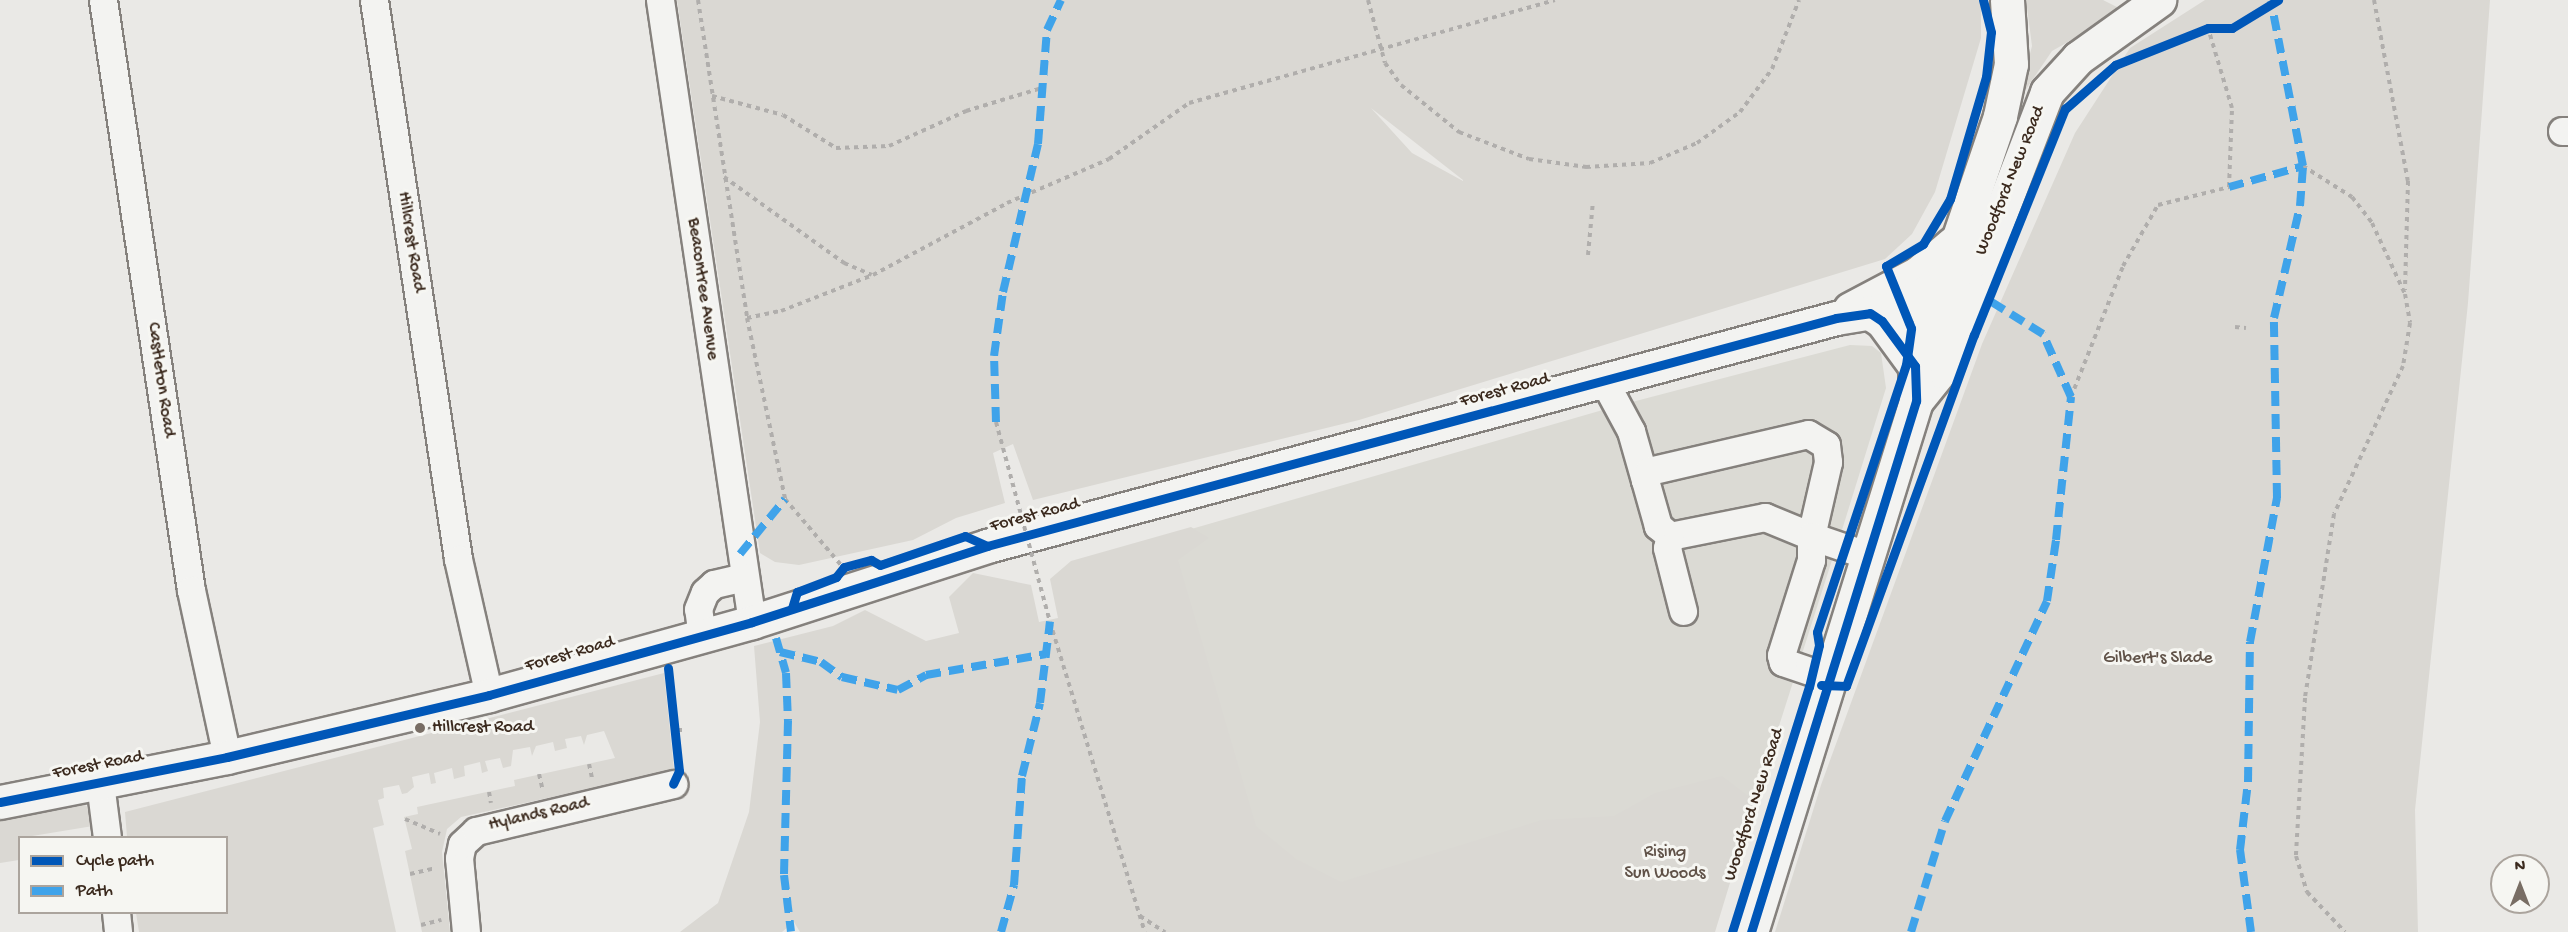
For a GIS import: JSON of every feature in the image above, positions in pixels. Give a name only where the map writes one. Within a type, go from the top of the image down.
[{"type":"main road","name":"Woodford New Road","points":[[1752,932],[1916,401],[1915,366],[1966,225],[2011,64],[2007,0]]},
{"type":"main road","name":"Woodford New Road","points":[[1916,401],[1940,371],[1980,256],[2037,113],[2061,74],[2159,0]]},
{"type":"main road","points":[[1836,318],[1941,257],[1966,225]]},
{"type":"main road","name":"Forest Road","points":[[0,802],[227,757],[489,695],[752,622],[987,546],[1836,318],[1903,307],[1946,281],[1980,256]]},
{"type":"main road","points":[[1870,314],[1915,366]]},
{"type":"street","name":"Castleton Road","points":[[103,0],[191,590],[227,757]]},
{"type":"street","name":"Hillcrest Road","points":[[374,0],[458,559],[489,695]]},
{"type":"street","name":"Beacontree Avenue","points":[[660,0],[752,622]]},
{"type":"street","points":[[1604,381],[1631,431],[1658,526],[1670,536]]},
{"type":"street","points":[[1645,480],[1658,466],[1817,435],[1826,445],[1828,462],[1811,536],[1811,560],[1781,655],[1784,662],[1830,678]]},
{"type":"street","points":[[1670,536],[1748,517],[1765,517],[1869,556]]},
{"type":"street","points":[[1670,536],[1667,548],[1683,611]]},
{"type":"street","points":[[702,636],[698,609],[705,592],[744,577]]},
{"type":"street","points":[[100,783],[107,836]]},
{"type":"street","name":"Hylands Road","points":[[462,844],[485,827],[673,784]]},
{"type":"street","points":[[462,844],[459,858],[466,932]]},
{"type":"street","points":[[116,914],[118,932]]},
{"type":"path","points":[[698,0],[747,318],[786,499],[848,566],[836,578]]},
{"type":"path","points":[[1368,0],[1379,48],[1401,85],[1459,132],[1529,159],[1586,167],[1650,164],[1697,143],[1740,112],[1772,69],[1799,0]]},
{"type":"path","points":[[747,318],[782,311],[873,275],[1007,203],[1109,159],[1189,103],[1555,0]]},
{"type":"path","points":[[2345,932],[2307,892],[2296,856],[2305,698],[2334,514],[2403,366],[2410,323],[2405,294],[2408,182],[2374,0]]},
{"type":"path","points":[[2198,32],[2208,28],[2224,28]]},
{"type":"path","points":[[2071,397],[2123,266],[2158,205],[2229,187],[2232,108],[2208,28]]},
{"type":"path","points":[[712,96],[783,114],[836,148],[889,146],[966,111],[1044,87]]},
{"type":"path","points":[[2303,166],[2352,197],[2372,223],[2405,294]]},
{"type":"path","points":[[724,177],[844,263],[873,275]]},
{"type":"path","points":[[1588,255],[1593,201]]},
{"type":"path","points":[[2235,327],[2246,328]]},
{"type":"path","points":[[996,422],[1050,622],[1145,932]]},
{"type":"path","points":[[675,719],[680,730],[677,740]]},
{"type":"path","points":[[405,819],[462,844]]},
{"type":"path","points":[[1140,915],[1166,932]]},
{"type":"shaded area","points":[[1850,345],[1872,346],[1881,353],[1886,388],[1842,530],[1830,534],[1833,557],[1755,801],[1292,932],[1105,554],[1613,407]]},
{"type":"green space","points":[[677,0],[1981,0],[1981,38],[1935,192],[1912,234],[1885,259],[1359,420],[1033,500],[1013,444],[993,453],[1005,503],[956,518],[913,540],[799,565],[775,562],[760,553]],"holes":[[[1371,108],[1463,180],[1412,153]]]},
{"type":"green space","points":[[2026,0],[2103,0],[2117,7],[2112,17],[2052,51],[2018,101],[2032,46]]},
{"type":"green space","name":"Gilbert's Slade","points":[[2205,0],[2490,0],[2468,303],[2415,810],[2418,932],[1775,932],[1821,785],[1982,344],[2075,133],[2130,48]]},
{"type":"green space","name":"Rising Sun Woods","points":[[1191,527],[1209,538],[1178,560],[1256,826],[1296,859],[1341,882],[1542,820],[1614,816],[1655,793],[1722,776],[1755,801],[1715,932],[800,932],[794,922],[782,932],[680,932],[718,903],[749,812],[760,722],[754,646],[833,626],[865,610],[926,641],[959,633],[949,597],[973,573],[1031,585],[1039,622],[1058,618],[1050,579],[1071,561]]},
{"type":"green space","points":[[664,673],[674,770],[461,817],[447,829],[442,852],[450,932],[422,932],[405,851],[412,849],[404,817],[418,814],[417,807],[515,786],[514,780],[615,758],[604,731],[587,735],[584,745],[581,736],[565,739],[567,748],[555,751],[553,742],[536,746],[532,756],[530,747],[513,750],[511,766],[503,768],[500,758],[485,761],[488,771],[482,773],[480,762],[464,766],[465,776],[454,779],[452,768],[434,773],[436,783],[431,784],[429,773],[412,777],[414,787],[407,793],[402,794],[399,785],[383,788],[384,798],[378,800],[384,825],[373,828],[396,932],[139,932],[136,914],[228,914],[228,836],[127,836],[125,812]]},
{"type":"green space","points":[[81,802],[90,809],[93,826],[32,836],[18,836],[18,860],[0,863],[0,821]]},
{"type":"marked path","points":[[996,422],[994,356],[1003,292],[1038,144],[1047,30],[1061,0]]},
{"type":"marked path","points":[[2251,932],[2240,850],[2248,782],[2250,642],[2277,498],[2274,318],[2300,206],[2303,166],[2271,1]]},
{"type":"marked path","points":[[2229,187],[2303,166]]},
{"type":"marked path","points":[[1911,932],[1945,821],[2047,601],[2056,540],[2071,397],[2043,334],[1987,299]]},
{"type":"marked path","points":[[740,554],[785,499]]},
{"type":"marked path","points":[[1001,932],[1014,885],[1022,776],[1040,703],[1050,622]]},
{"type":"marked path","points":[[776,638],[786,673],[788,721],[784,875],[791,932]]},
{"type":"marked path","points":[[780,652],[821,662],[842,677],[898,690],[926,675],[1046,654]]},
{"type":"cycle path","points":[[1732,932],[1809,687],[1819,645],[1817,632],[1906,365],[1911,328],[1886,266],[1923,244],[1950,199],[1986,77],[1991,32],[1983,0]]},
{"type":"cycle path","points":[[1821,685],[1846,686],[1974,335],[2065,109],[2115,65],[2208,28],[2232,28],[2278,0]]},
{"type":"cycle path","points":[[0,802],[227,757],[489,695],[752,622],[987,546],[1836,318],[1870,313],[1882,321],[1915,366],[1916,401],[1751,932]]},
{"type":"cycle path","points":[[792,608],[797,592],[836,577],[844,567],[871,560],[880,565],[965,536],[987,546]]},
{"type":"cycle path","points":[[668,668],[679,771],[673,784]]},
{"type":"place","name":"Hillcrest Road","points":[[420,728]]}]
